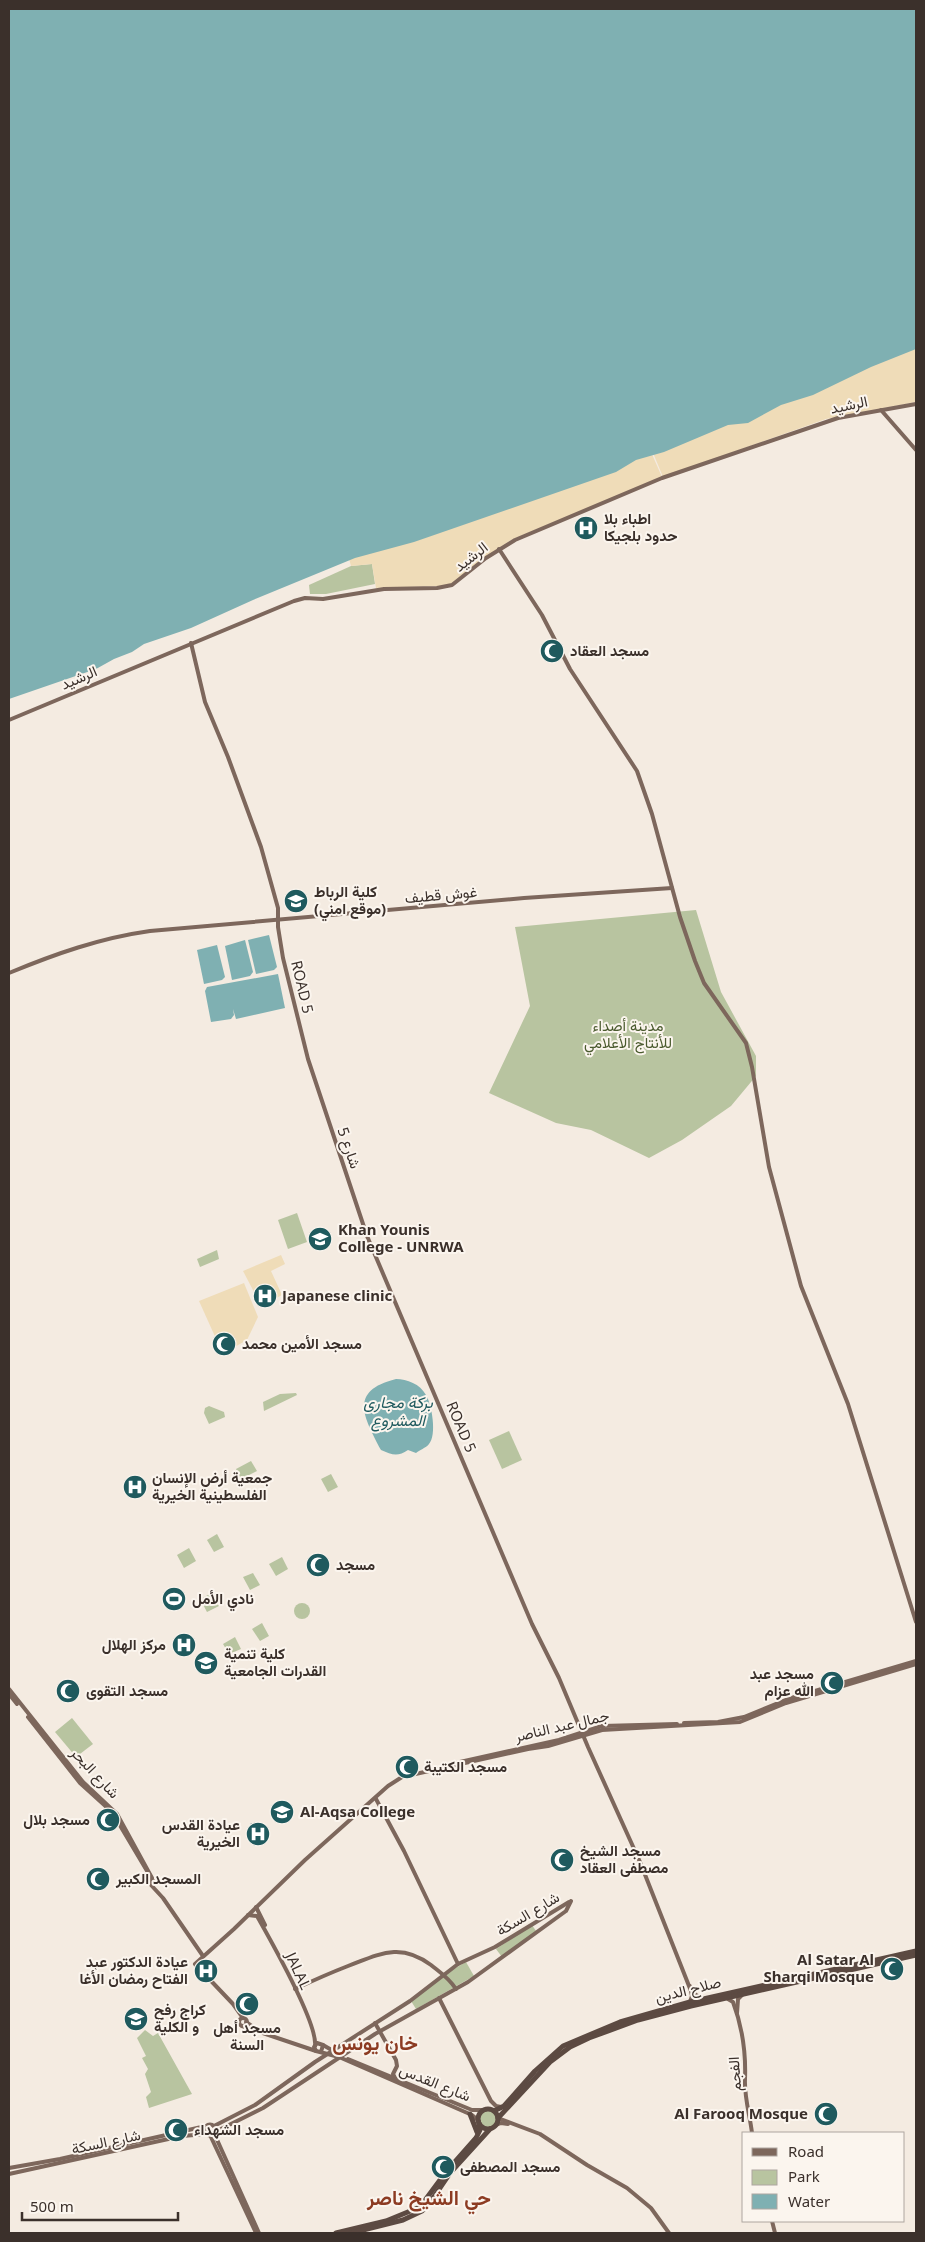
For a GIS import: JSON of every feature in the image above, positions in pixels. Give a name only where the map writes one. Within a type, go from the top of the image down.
[{"type":"highway","name":"صلاح الدين","points":[[498,2118],[535,2071],[563,2046],[579,2038],[641,2017],[744,1994],[916,1951]]},
{"type":"highway","name":"صلاح الدين","points":[[654,2014],[702,1999],[916,1955]]},
{"type":"highway","name":"صلاح الدين","points":[[490,2110],[504,2109]]},
{"type":"highway","points":[[336,2233],[403,2220],[422,2211],[477,2137],[480,2130],[480,2114],[490,2110],[498,2118],[496,2126],[490,2129],[462,2158]]},
{"type":"highway","points":[[470,2114],[475,2123],[477,2137]]},
{"type":"highway","points":[[479,2122],[484,2128],[490,2129]]},
{"type":"highway","points":[[351,2233],[360,2229]]},
{"type":"main road","name":"الرشيد","points":[[9,720],[191,643],[305,598],[323,599],[384,589],[438,588],[452,585],[499,549],[538,530],[686,469],[830,420],[916,404]]},
{"type":"main road","points":[[881,410],[916,450]]},
{"type":"main road","points":[[499,549],[542,615],[570,669],[637,771],[652,814],[687,939],[704,983],[740,1032],[748,1051],[764,1143],[801,1286],[848,1404],[916,1622]]},
{"type":"main road","points":[[191,643],[206,702],[250,814],[278,908],[279,920]]},
{"type":"main road","name":"غوش قطيف","points":[[9,973],[58,953],[127,934],[524,898],[672,888]]},
{"type":"main road","name":"ROAD 5","points":[[279,920],[285,965],[303,1042]]},
{"type":"main road","name":"شارع 5","points":[[303,1042],[317,1090],[378,1260],[422,1363]]},
{"type":"main road","name":"ROAD 5","points":[[422,1363],[532,1624],[559,1678],[640,1862],[689,1985]]},
{"type":"main road","name":"جمال عبد الناصر","points":[[243,2018],[233,2004],[195,1964],[304,1859],[385,1787],[402,1775],[559,1740],[582,1733],[613,1729],[740,1722],[786,1703],[837,1690],[916,1663]]},
{"type":"main road","name":"شارع البحر","points":[[9,1689],[64,1760]]},
{"type":"main road","name":"شارع البحر","points":[[9,1694],[86,1786],[116,1817],[147,1875],[153,1881],[151,1885],[164,1898],[203,1956]]},
{"type":"main road","name":"جمال عبد الناصر","points":[[256,1906],[394,1782],[409,1774],[548,1746],[582,1733]]},
{"type":"main road","points":[[376,1798],[404,1850],[458,1964]]},
{"type":"main road","name":"شارع السكة","points":[[9,2168],[60,2159],[210,2124],[214,2126],[255,2105],[330,2052],[410,2001],[458,1964],[495,1947],[571,1901],[566,1911],[477,1976],[378,2032],[263,2108],[212,2134],[182,2136],[9,2174]]},
{"type":"main road","name":"JALAL","points":[[256,1906],[295,1988],[314,2032],[319,2051]]},
{"type":"main road","name":"JALAL","points":[[248,1915],[257,1916],[323,2045]]},
{"type":"main road","points":[[295,1988],[386,1950],[414,1952],[442,1971],[449,1971]]},
{"type":"main road","points":[[295,1988],[384,1952],[400,1952],[412,1954],[433,1967],[448,1978],[456,1989]]},
{"type":"main road","points":[[433,1967],[436,1973],[434,1983]]},
{"type":"main road","points":[[689,1985],[696,1995],[702,1999]]},
{"type":"main road","points":[[689,1985],[692,1996],[690,2002]]},
{"type":"main road","points":[[737,2013],[738,1999],[744,1994]]},
{"type":"main road","points":[[724,1998],[732,2001],[737,2013]]},
{"type":"main road","points":[[437,1999],[491,2101],[496,2106],[504,2109],[507,2122]]},
{"type":"main road","points":[[437,1999],[492,2106],[490,2110]]},
{"type":"main road","name":"الفجم","points":[[737,2013],[745,2052],[745,2078],[752,2132]]},
{"type":"main road","points":[[246,2022],[242,2026],[239,2022],[243,2018],[250,2026],[272,2034],[307,2045],[323,2045],[319,2051]]},
{"type":"main road","points":[[373,2024],[396,2060],[397,2066],[393,2074],[396,2080]]},
{"type":"main road","name":"شارع القدس","points":[[242,2026],[308,2048],[330,2052],[472,2110],[490,2110]]},
{"type":"main road","name":"شارع القدس","points":[[323,2045],[330,2052]]},
{"type":"main road","name":"شارع القدس","points":[[340,2056],[470,2114],[479,2122]]},
{"type":"main road","points":[[498,2118],[550,2140],[586,2166],[636,2194],[651,2208],[668,2233]]},
{"type":"main road","points":[[496,2126],[505,2123],[546,2139],[579,2163],[632,2194],[650,2210],[668,2233]]},
{"type":"main road","points":[[206,2126],[205,2130],[212,2134],[258,2233]]},
{"type":"main road","points":[[212,2134],[214,2126]]},
{"type":"green space","points":[[372,564],[375,584],[326,594],[310,594],[309,585],[351,566]]},
{"type":"green space","name":"مدينة أصداء للأنتاج الأعلامي","points":[[696,910],[721,992],[756,1056],[756,1076],[731,1106],[682,1140],[649,1158],[591,1130],[556,1123],[489,1093],[530,1006],[515,927]]},
{"type":"green space","points":[[297,1213],[307,1242],[288,1249],[278,1220]]},
{"type":"green space","points":[[217,1250],[219,1259],[200,1267],[197,1259]]},
{"type":"green space","points":[[296,1393],[297,1395],[264,1411],[263,1402],[280,1394]]},
{"type":"green space","points":[[209,1406],[224,1412],[225,1417],[209,1424],[204,1413],[205,1408]]},
{"type":"green space","points":[[509,1431],[522,1460],[502,1469],[489,1440]]},
{"type":"green space","points":[[251,1461],[257,1471],[241,1479],[236,1469]]},
{"type":"green space","points":[[331,1474],[338,1487],[328,1492],[321,1479]]},
{"type":"green space","points":[[217,1534],[224,1547],[214,1552],[207,1540]]},
{"type":"green space","points":[[189,1548],[196,1561],[184,1568],[177,1555]]},
{"type":"green space","points":[[282,1557],[288,1569],[276,1576],[269,1564]]},
{"type":"green space","points":[[253,1573],[260,1585],[250,1590],[243,1577]]},
{"type":"green space","points":[[212,1593],[219,1606],[207,1612],[200,1599]]},
{"type":"green space","points":[[302,1603],[308,1605],[310,1611],[308,1617],[302,1619],[296,1617],[294,1611],[296,1605]]},
{"type":"green space","points":[[262,1623],[269,1636],[260,1641],[252,1629]]},
{"type":"green space","points":[[235,1637],[241,1649],[229,1654],[223,1644]]},
{"type":"green space","points":[[72,1718],[93,1744],[76,1757],[55,1732]]},
{"type":"green space","points":[[532,1925],[536,1931],[502,1957],[496,1949]]},
{"type":"green space","points":[[466,1962],[474,1976],[416,2009],[411,2001],[452,1970]]},
{"type":"green space","points":[[145,2030],[153,2036],[158,2033],[192,2094],[149,2108],[146,2097],[151,2092],[145,2074],[148,2069],[142,2058],[146,2056],[137,2038]]},
{"type":"green space","points":[[488,2111],[496,2119],[488,2127],[480,2119]]},
{"type":"sand","points":[[916,337],[916,402],[826,419],[663,477],[651,448]]},
{"type":"sand","points":[[651,452],[662,477],[511,540],[483,559],[454,583],[441,586],[376,588],[372,564],[351,566],[348,555],[459,526]]},
{"type":"sand","points":[[281,1255],[285,1264],[271,1271],[282,1295],[271,1301],[264,1288],[254,1292],[243,1271]]},
{"type":"sand","points":[[244,1283],[258,1317],[247,1340],[224,1353],[199,1301]]},
{"type":"water","points":[[9,9],[916,9],[916,349],[871,367],[813,395],[781,405],[748,423],[728,425],[664,452],[636,460],[616,472],[414,542],[355,558],[191,628],[144,644],[132,652],[96,669],[9,699]]},
{"type":"water","points":[[269,935],[277,967],[274,970],[256,974],[248,940]]},
{"type":"water","points":[[245,940],[253,972],[250,976],[232,980],[225,946]]},
{"type":"water","points":[[217,945],[225,977],[222,980],[204,984],[197,950]]},
{"type":"water","points":[[278,974],[285,1008],[236,1019],[233,1009],[234,1015],[231,1019],[211,1022],[205,991],[207,987]]},
{"type":"water","name":"بركة مجارى المشروع","points":[[396,1379],[409,1381],[417,1385],[426,1395],[430,1406],[433,1434],[428,1445],[416,1453],[408,1450],[401,1454],[395,1454],[381,1450],[369,1427],[366,1416],[364,1407],[366,1398],[371,1391],[381,1384]]},
{"type":"place","name":"اطباء بلا حدود بلجيكا","points":[[586,528]]},
{"type":"place","name":"مسجد العقاد","points":[[552,651]]},
{"type":"place","name":"كلية الرباط (موقع امني)","points":[[296,901]]},
{"type":"place","name":"Khan Younis College - UNRWA","points":[[320,1239]]},
{"type":"place","name":"Japanese clinic","points":[[265,1296]]},
{"type":"place","name":"مسجد الأمين محمد","points":[[224,1344]]},
{"type":"place","name":"جمعية أرض الإنسان الفلسطينية الخيرية","points":[[135,1487]]},
{"type":"place","name":"مسجد","points":[[318,1565]]},
{"type":"place","name":"نادي الأمل","points":[[174,1599]]},
{"type":"place","name":"مركز الهلال","points":[[184,1645]]},
{"type":"place","name":"كلية تنمية القدرات الجامعية","points":[[206,1663]]},
{"type":"place","name":"مسجد عبد الله عزام","points":[[832,1683]]},
{"type":"place","name":"مسجد التقوى","points":[[68,1691]]},
{"type":"place","name":"مسجد الكتيبة","points":[[407,1767]]},
{"type":"place","name":"Al-Aqsa College","points":[[282,1812]]},
{"type":"place","name":"مسجد بلال","points":[[108,1820]]},
{"type":"place","name":"عيادة القدس الخيرية","points":[[258,1834]]},
{"type":"place","name":"مسجد الشيخ مصطفى العقاد","points":[[562,1860]]},
{"type":"place","name":"المسجد الكبير","points":[[98,1879]]},
{"type":"place","name":"Al Satar Al Sharqi Mosque","points":[[892,1969]]},
{"type":"place","name":"عيادة الدكتور عبد الفتاح رمضان الأغا","points":[[206,1971]]},
{"type":"place","name":"مسجد أهل السنة","points":[[247,2004]]},
{"type":"place","name":"كراج رفح و الكلية","points":[[136,2019]]},
{"type":"place","name":"Al Farooq Mosque","points":[[826,2114]]},
{"type":"place","name":"مسجد الشهداء","points":[[176,2130]]},
{"type":"place","name":"مسجد المصطفى","points":[[443,2167]]},
{"type":"district","name":"خان يونس","points":[[375,2043]]},
{"type":"district","name":"حي الشيخ ناصر","points":[[429,2198]]}]
